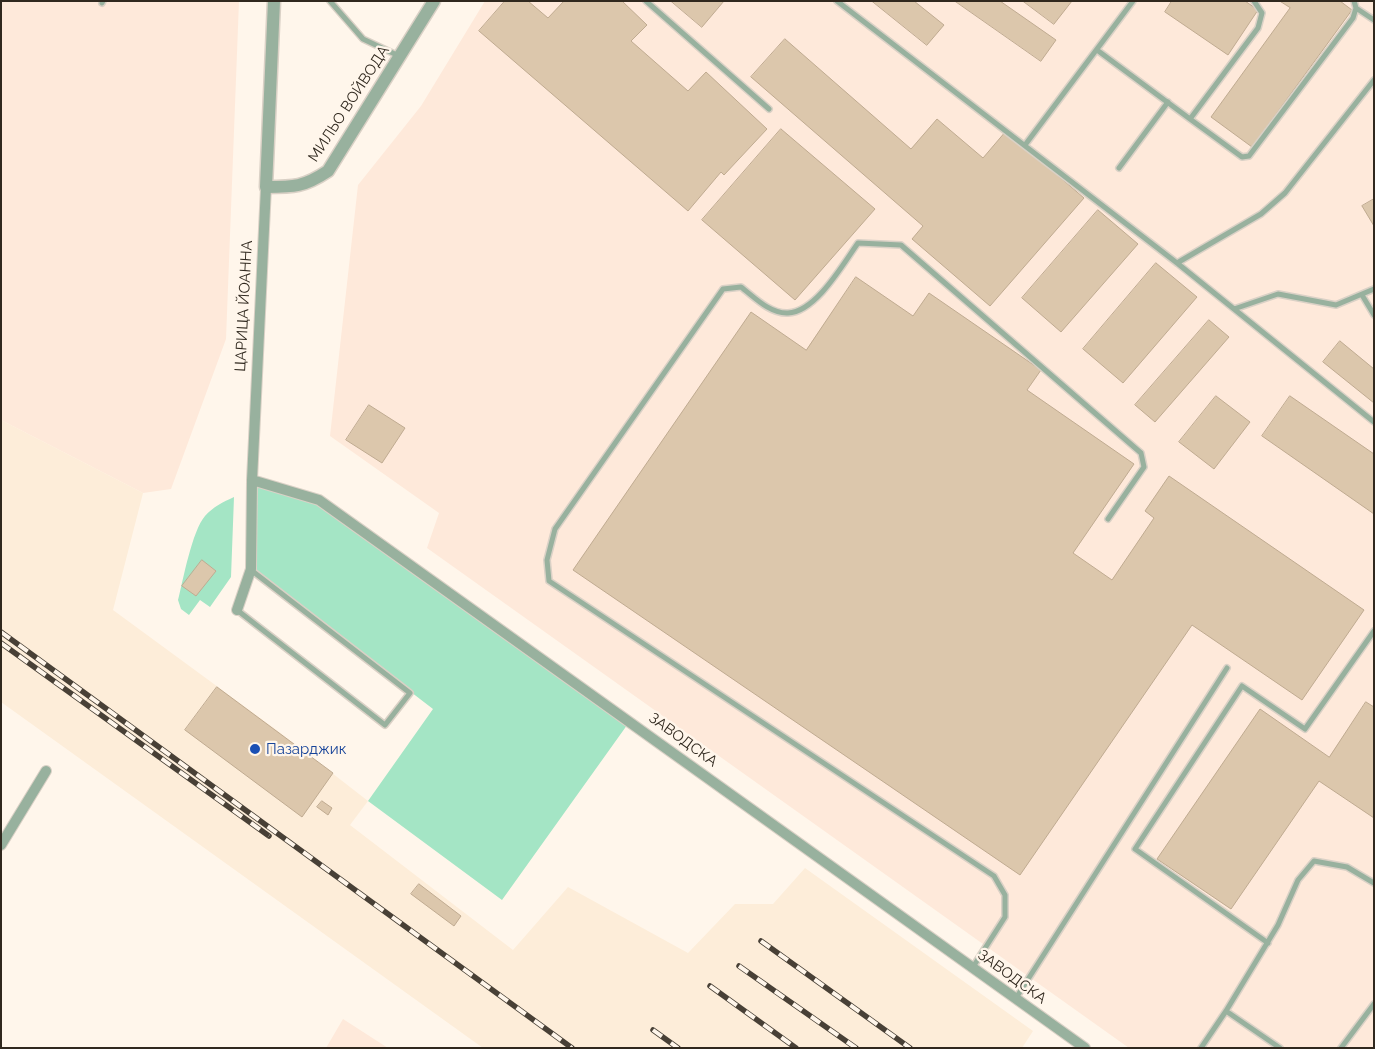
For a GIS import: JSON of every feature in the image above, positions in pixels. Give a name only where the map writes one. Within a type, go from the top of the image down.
[{"type":"street","name":"ЦАРИЦА ЙОАННА","points":[[237,610],[251,569],[252,480],[274,1]]},
{"type":"street","name":"МИЛЬО ВОЙВОДА","points":[[266,187],[292,187],[310,183],[328,171],[434,1]]},
{"type":"street","name":"ЗАВОДСКА","points":[[252,480],[319,500],[1085,1048]]},
{"type":"street","points":[[1,845],[46,770]]},
{"type":"lane","points":[[330,1],[363,39],[400,56]]},
{"type":"lane","points":[[646,1],[770,108]]},
{"type":"lane","points":[[836,1],[1177,263],[1374,422]]},
{"type":"lane","points":[[1025,145],[1133,1]]},
{"type":"lane","points":[[1190,119],[1258,28],[1262,13],[1254,1]]},
{"type":"lane","points":[[1097,50],[1242,157],[1249,156],[1353,18],[1356,8],[1354,1]]},
{"type":"lane","points":[[1356,8],[1374,20]]},
{"type":"lane","points":[[1177,263],[1261,214],[1284,193],[1374,80]]},
{"type":"lane","points":[[1119,168],[1168,102]]},
{"type":"lane","points":[[973,967],[1005,917],[1004,895],[994,876],[549,581],[547,560],[555,529],[723,290],[741,287],[767,308],[788,313],[816,302],[858,243],[901,245],[1141,453],[1144,466],[1108,519]]},
{"type":"lane","points":[[1234,309],[1278,294],[1336,305],[1374,289]]},
{"type":"lane","points":[[1362,295],[1374,315]]},
{"type":"lane","points":[[237,610],[385,725],[410,693],[251,569]]},
{"type":"lane","points":[[1268,943],[1135,849],[1242,686],[1306,729],[1374,632]]},
{"type":"lane","points":[[1016,998],[1227,668]]},
{"type":"lane","points":[[1201,1048],[1226,1012],[1268,943],[1298,880],[1314,861],[1347,867],[1374,883]]},
{"type":"lane","points":[[1342,1048],[1374,1004]]},
{"type":"lane","points":[[1226,1012],[1280,1048]]},
{"type":"shaded area","points":[[1,1],[239,1],[226,339],[171,489],[143,493],[1,420]]},
{"type":"shaded area","points":[[485,1],[1374,1],[1374,1048],[1129,1048],[427,548],[439,513],[330,436],[358,185],[421,106]]},
{"type":"shaded area","points":[[1,420],[143,493],[113,610],[278,731],[368,801],[350,825],[513,950],[568,887],[688,953],[735,904],[773,904],[805,868],[1033,1031],[1022,1048],[483,1048],[1,702]]},
{"type":"shaded area","points":[[343,1019],[388,1048],[326,1048]]},
{"type":"green space","points":[[252,480],[319,500],[630,721],[502,900],[368,801],[433,709],[251,569]]},
{"type":"green space","points":[[234,497],[231,577],[210,607],[200,600],[189,615],[181,609],[178,600],[188,556],[196,533],[200,523],[208,513],[218,505]]},
{"type":"building","points":[[505,1],[528,1],[548,18],[564,1],[622,1],[647,25],[631,41],[688,91],[706,72],[767,129],[724,175],[721,172],[688,211],[479,31]]},
{"type":"building","points":[[671,1],[724,1],[702,27]]},
{"type":"building","points":[[872,1],[914,1],[944,25],[927,45]]},
{"type":"building","points":[[955,1],[1000,1],[1056,40],[1041,61]]},
{"type":"building","points":[[1023,1],[1072,1],[1054,24]]},
{"type":"building","points":[[1172,1],[1245,1],[1258,10],[1228,55],[1165,12]]},
{"type":"building","points":[[1280,1],[1340,1],[1352,10],[1252,147],[1211,117],[1290,8]]},
{"type":"building","points":[[785,39],[911,149],[937,119],[983,158],[1006,131],[1084,198],[990,306],[912,239],[923,226],[751,77]]},
{"type":"building","points":[[781,129],[875,209],[795,300],[702,220]]},
{"type":"building","points":[[1374,199],[1374,226],[1362,206]]},
{"type":"building","points":[[1098,210],[1138,244],[1061,332],[1022,298]]},
{"type":"building","points":[[1156,263],[1197,297],[1123,383],[1083,349]]},
{"type":"building","points":[[856,277],[913,316],[929,293],[1041,370],[1027,390],[1134,464],[1073,553],[1112,580],[1154,518],[1145,511],[1169,476],[1364,610],[1302,700],[1192,625],[1020,875],[573,570],[751,312],[806,350]]},
{"type":"building","points":[[1209,320],[1229,337],[1155,422],[1135,405]]},
{"type":"building","points":[[1340,341],[1374,369],[1374,403],[1323,362]]},
{"type":"building","points":[[1216,396],[1250,422],[1214,469],[1179,442]]},
{"type":"building","points":[[1290,396],[1374,454],[1374,514],[1262,436]]},
{"type":"building","points":[[369,405],[405,428],[382,463],[346,440]]},
{"type":"building","points":[[202,560],[216,571],[196,596],[182,586]]},
{"type":"building","name":"Пазарджик","points":[[217,687],[333,773],[302,817],[185,730]]},
{"type":"building","points":[[1366,702],[1374,707],[1374,818],[1319,781],[1231,909],[1157,859],[1260,709],[1329,757]]},
{"type":"building","points":[[322,801],[332,808],[328,815],[317,807]]},
{"type":"building","points":[[419,884],[461,916],[454,926],[411,894]]},
{"type":"railway","points":[[1,632],[572,1048]]},
{"type":"railway","points":[[1,643],[269,836]]},
{"type":"railway","points":[[761,941],[910,1048]]},
{"type":"railway","points":[[739,966],[856,1048]]},
{"type":"railway","points":[[710,986],[796,1048]]},
{"type":"railway","points":[[653,1030],[678,1048]]},
{"type":"place","name":"Пазарджик","points":[[255,749]]}]
